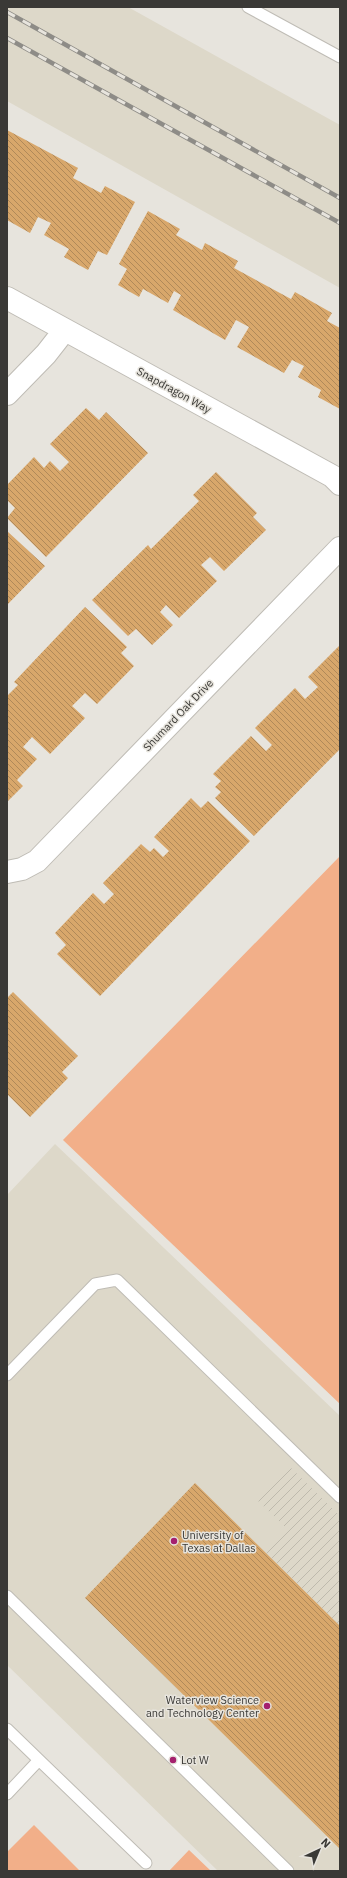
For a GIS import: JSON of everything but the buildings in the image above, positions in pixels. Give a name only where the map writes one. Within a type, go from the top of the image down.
[{"type":"street","name":"Snapdragon Way","points":[[7,298],[64,331],[332,476],[340,484]]},
{"type":"street","points":[[7,394],[46,354],[64,331]]},
{"type":"street","name":"Shumard Oak Drive","points":[[8,872],[22,869],[37,861],[340,548]]},
{"type":"lane","points":[[248,7],[340,57]]},
{"type":"lane","points":[[7,1375],[95,1284],[117,1280],[340,1497]]},
{"type":"lane","points":[[7,1596],[288,1871]]},
{"type":"lane","points":[[7,1729],[146,1863]]},
{"type":"lane","points":[[7,1794],[40,1760]]},
{"type":"shaded area","points":[[7,7],[128,7],[340,125],[340,288],[7,101]]},
{"type":"shaded area","points":[[340,856],[340,1404],[63,1140]]},
{"type":"shaded area","name":"University of Texas at Dallas","points":[[55,1144],[340,1416],[340,1871],[218,1871],[7,1665],[7,1195]]},
{"type":"shaded area","points":[[289,1466],[340,1516],[340,1626],[263,1550],[285,1527],[257,1500]]},
{"type":"shaded area","points":[[34,1825],[80,1871],[7,1871],[7,1852]]},
{"type":"shaded area","points":[[189,1850],[211,1871],[169,1871]]},
{"type":"railway","points":[[7,12],[340,198]]},
{"type":"railway","points":[[7,38],[340,223]]},
{"type":"place","name":"University of Texas at Dallas","points":[[174,1541]]},
{"type":"place","name":"Waterview Science and Technology Center","points":[[267,1706]]},
{"type":"place","name":"Lot W","points":[[173,1760]]}]
